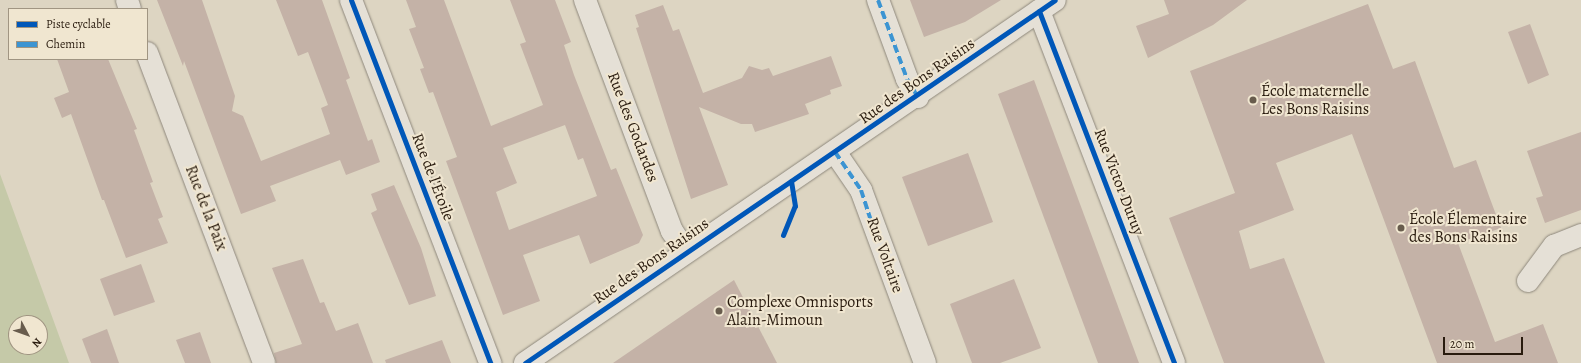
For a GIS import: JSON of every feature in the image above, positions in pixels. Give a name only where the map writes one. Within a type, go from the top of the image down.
[{"type":"street","name":"Rue de l'Étoile","points":[[351,0],[490,363]]},
{"type":"street","name":"Rue des Godardes","points":[[585,0],[672,231],[686,252]]},
{"type":"street","points":[[878,0],[907,79],[918,97]]},
{"type":"street","name":"Rue des Bons Raisins","points":[[525,363],[686,252],[918,97],[1047,5]]},
{"type":"street","name":"Rue Victor Duruy","points":[[1047,5],[1174,363]]},
{"type":"street","name":"Rue de la Paix","points":[[148,56],[264,363]]},
{"type":"street","name":"Rue Voltaire","points":[[835,152],[861,190],[925,363]]},
{"type":"street","points":[[1528,281],[1554,246],[1581,235]]},
{"type":"green space","points":[[0,174],[69,363],[0,363]]},
{"type":"building","points":[[157,0],[202,0],[235,96],[232,111],[243,116],[261,161],[330,134],[321,108],[328,105],[308,52],[298,56],[276,0],[322,0],[350,78],[346,80],[368,141],[372,139],[380,162],[346,175],[340,160],[270,186],[276,201],[241,214],[184,61],[183,66]]},
{"type":"building","points":[[406,0],[444,0],[491,126],[543,105],[520,44],[526,42],[510,0],[555,0],[571,42],[564,45],[574,75],[611,170],[616,168],[643,235],[639,243],[590,264],[579,235],[523,255],[540,301],[503,315],[446,161],[457,157],[433,92],[429,93],[420,69],[424,68],[409,29],[416,27]],"holes":[[[565,125],[578,160],[583,158],[597,196],[509,230],[496,192],[517,183],[503,148]]]},
{"type":"building","points":[[910,0],[1001,0],[965,22],[924,37]]},
{"type":"building","points":[[1164,0],[1247,0],[1213,25],[1148,58],[1136,26],[1169,14]]},
{"type":"building","points":[[1368,4],[1393,69],[1415,61],[1454,168],[1476,160],[1501,228],[1458,243],[1495,342],[1543,324],[1558,363],[1437,363],[1352,134],[1276,163],[1294,210],[1239,231],[1250,269],[1284,258],[1325,363],[1224,363],[1169,218],[1235,193],[1190,71]]},
{"type":"building","points":[[663,5],[673,31],[679,29],[703,93],[742,78],[749,66],[762,70],[769,68],[773,76],[831,56],[842,86],[830,90],[831,94],[805,104],[809,114],[755,132],[752,124],[741,124],[699,107],[728,185],[691,199],[636,28],[639,27],[635,15]]},
{"type":"building","points":[[1530,24],[1549,75],[1528,84],[1508,32]]},
{"type":"building","points":[[57,60],[108,60],[137,129],[134,130],[153,182],[150,183],[163,217],[158,219],[168,243],[126,258],[104,200],[102,200],[71,114],[62,118],[54,98],[69,92]]},
{"type":"building","points":[[1034,80],[1139,363],[1098,363],[998,94]]},
{"type":"building","points":[[1581,132],[1581,210],[1545,223],[1536,198],[1543,196],[1527,151]]},
{"type":"building","points":[[968,153],[993,222],[928,246],[902,177]]},
{"type":"building","points":[[394,185],[421,248],[436,296],[409,305],[371,213],[377,210],[371,194]]},
{"type":"building","points":[[303,259],[320,303],[324,302],[336,331],[358,323],[373,363],[276,363],[274,353],[302,344],[272,268]]},
{"type":"building","points":[[141,264],[155,302],[114,316],[100,279]]},
{"type":"building","points":[[1014,279],[1041,348],[1000,363],[972,363],[950,304]]},
{"type":"building","name":"Complexe Omnisports Alain-Mimoun","points":[[734,280],[777,363],[613,363]]},
{"type":"building","points":[[107,329],[119,363],[91,363],[82,339]]},
{"type":"building","points":[[200,332],[211,363],[185,363],[176,340]]},
{"type":"building","points":[[442,340],[451,363],[386,363],[385,360]]},
{"type":"marked path","points":[[878,0],[907,79],[918,97]]},
{"type":"marked path","points":[[835,152],[861,190],[873,226]]},
{"type":"cycle path","points":[[351,0],[490,363]]},
{"type":"cycle path","points":[[525,363],[1055,0]]},
{"type":"cycle path","points":[[1039,11],[1174,363]]},
{"type":"cycle path","points":[[783,235],[795,206],[791,181]]},
{"type":"place","name":"École maternelle Les Bons Raisins","points":[[1253,100]]},
{"type":"place","name":"École Élementaire des Bons Raisins","points":[[1401,228]]},
{"type":"place","name":"Complexe Omnisports Alain-Mimoun","points":[[719,311]]}]
